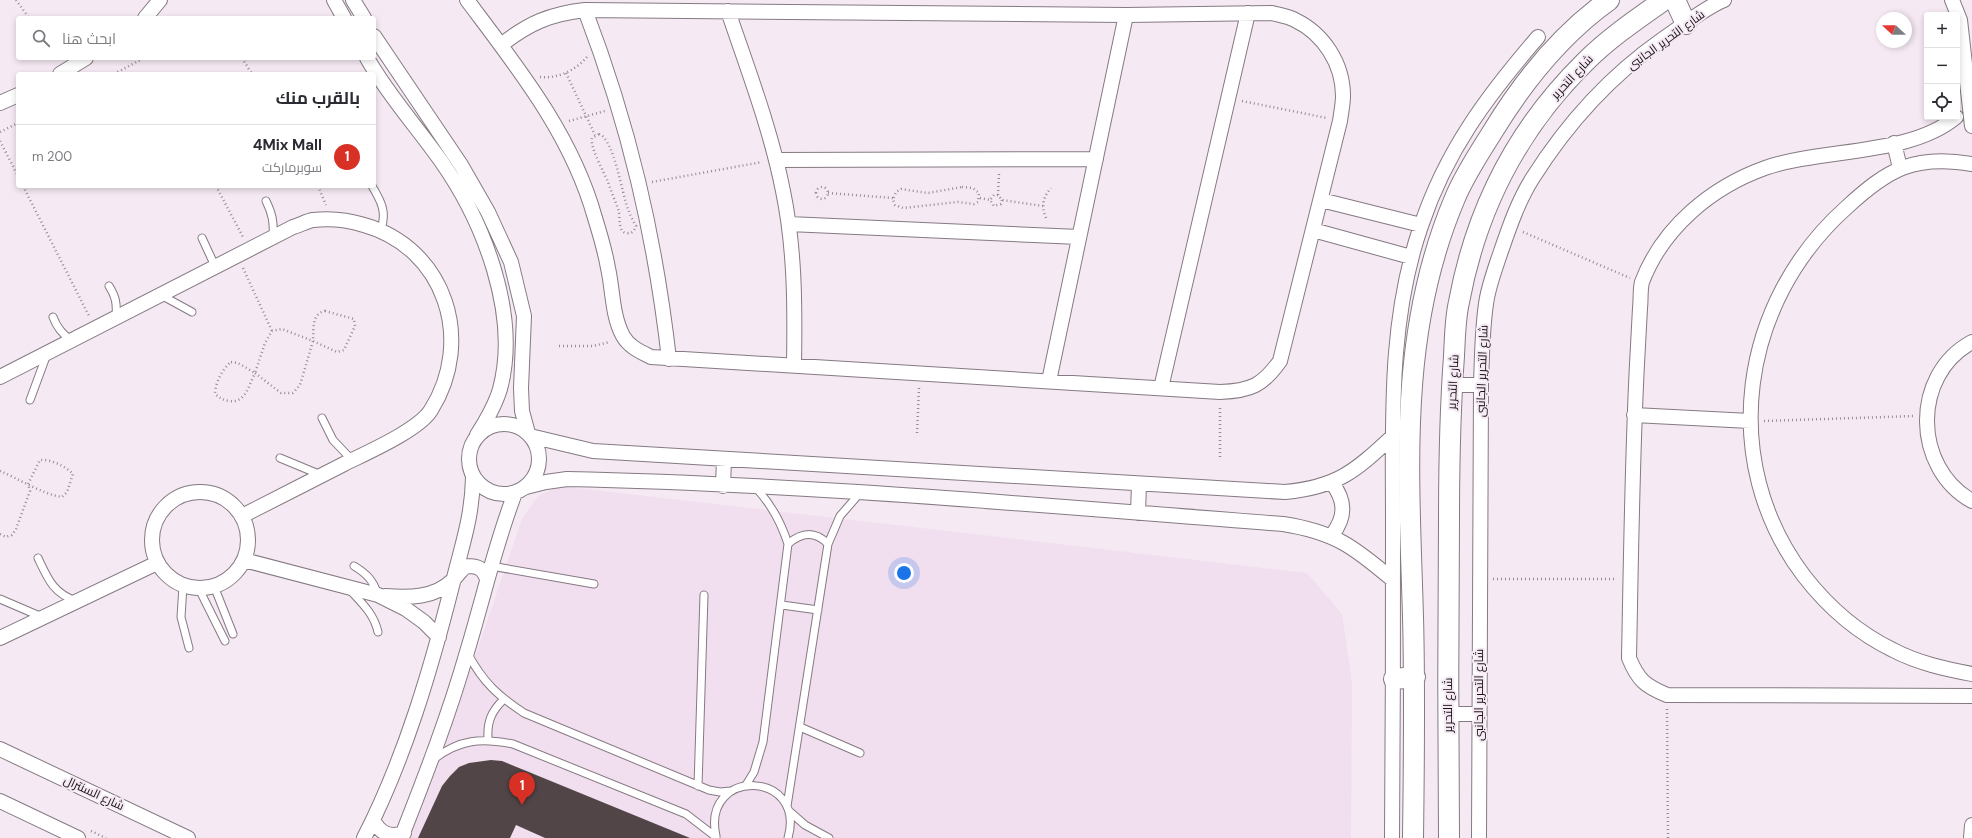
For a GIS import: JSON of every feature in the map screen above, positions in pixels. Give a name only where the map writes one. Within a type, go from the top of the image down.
[{"type":"street","points":[[147,16],[160,0]]},
{"type":"street","points":[[334,0],[343,16]]},
{"type":"street","points":[[353,0],[363,16]]},
{"type":"street","points":[[467,0],[501,45],[524,75],[555,125],[576,167],[595,216],[608,267],[617,320],[623,336],[635,349],[651,357],[669,359],[1220,392],[1251,388],[1268,377],[1280,361],[1321,200],[1340,121],[1344,97],[1341,73],[1331,51],[1319,37],[1295,19],[1272,13],[1126,15],[585,10],[562,12],[540,20],[519,30],[501,45]]},
{"type":"street","points":[[1392,838],[1394,679],[1393,436],[1404,363],[1419,317],[1428,276],[1441,235],[1456,196],[1498,122],[1518,91],[1541,62],[1567,35],[1609,0]]},
{"type":"street","name":"شارع التحرير","points":[[1449,838],[1447,714],[1449,489],[1452,385],[1458,304],[1470,251],[1484,213],[1502,172],[1522,139],[1545,106],[1586,60],[1610,40],[1664,0]]},
{"type":"street","points":[[1675,0],[1686,24]]},
{"type":"street","name":"شارع التحرير الجانبى","points":[[1479,838],[1481,385],[1482,343],[1486,303],[1509,226],[1531,180],[1559,140],[1600,91],[1639,56],[1724,0]]},
{"type":"street","points":[[1952,0],[1960,20],[1972,126]]},
{"type":"street","points":[[585,10],[598,43],[619,107],[640,184],[660,286],[669,359]]},
{"type":"street","points":[[728,11],[776,160],[789,224],[796,297],[794,366]]},
{"type":"street","points":[[1161,388],[1248,13]]},
{"type":"street","points":[[1049,381],[1126,15]]},
{"type":"street","points":[[1413,838],[1415,677],[1410,490],[1410,414],[1400,310],[1411,257],[1436,186],[1465,131],[1484,102],[1538,37]]},
{"type":"street","points":[[373,820],[378,829],[386,834],[395,836],[402,835],[431,762],[467,653],[489,572],[520,490],[536,473],[539,457],[536,446],[529,434],[522,411],[521,388],[524,316],[511,262],[488,212],[460,165],[376,39]]},
{"type":"street","points":[[63,72],[83,60]]},
{"type":"street","points":[[368,60],[404,114],[441,162],[470,209],[495,271],[505,323],[504,365],[500,390],[490,414],[470,449],[468,464],[473,478],[484,490],[500,495],[546,482],[567,479],[860,493],[1284,524],[1308,528],[1332,535],[1361,553],[1393,580]]},
{"type":"street","points":[[0,103],[16,96]]},
{"type":"street","points":[[1960,114],[1970,106]]},
{"type":"street","points":[[1953,120],[1922,137],[1775,164],[1746,175],[1719,189],[1694,208],[1673,230],[1655,256],[1642,283],[1634,415],[1629,658],[1636,675],[1649,688],[1667,695],[1972,696]]},
{"type":"street","points":[[1498,122],[1522,139]]},
{"type":"street","points":[[1894,143],[1900,168]]},
{"type":"street","points":[[776,160],[1096,159]]},
{"type":"street","points":[[1972,164],[1951,160],[1925,161],[1900,168],[1863,192],[1830,221],[1802,255],[1780,293],[1763,334],[1753,377],[1750,421],[1754,468],[1768,514],[1789,556],[1818,594],[1853,626],[1893,650],[1937,667],[1972,674]]},
{"type":"street","points":[[1321,200],[1421,225]]},
{"type":"street","points":[[0,377],[272,236],[313,220],[351,221],[381,230],[407,246],[429,268],[444,295],[451,325],[451,356],[443,386],[430,412],[404,433],[242,516]]},
{"type":"street","points":[[789,224],[1079,237]]},
{"type":"street","points":[[1313,230],[1411,257]]},
{"type":"street","points":[[1970,341],[1953,356],[1934,384],[1926,415],[1927,432],[1935,462],[1954,488],[1972,501]]},
{"type":"street","points":[[1452,385],[1481,385]]},
{"type":"street","points":[[1634,415],[1750,421]]},
{"type":"street","points":[[477,435],[486,428],[502,424],[518,427],[529,434],[592,451],[1285,492],[1309,490],[1332,483],[1361,465],[1393,436]]},
{"type":"street","points":[[723,486],[724,459]]},
{"type":"street","points":[[364,838],[373,820],[405,739],[439,637],[470,517],[473,478]]},
{"type":"street","points":[[1332,483],[1339,492],[1343,503],[1343,515],[1339,526],[1332,535]]},
{"type":"street","points":[[1138,513],[1140,484]]},
{"type":"street","points":[[206,492],[220,496],[232,504],[242,516],[248,538],[244,560],[236,572],[226,581],[214,586],[199,589],[183,586],[168,577],[157,564],[152,549],[152,534],[156,520],[165,507],[176,498],[190,493],[206,492]]},
{"type":"street","points":[[244,560],[378,595],[406,609],[424,622],[439,637]]},
{"type":"street","points":[[0,638],[157,564]]},
{"type":"street","points":[[378,595],[410,597],[439,591],[453,580],[466,566],[476,566],[489,572]]},
{"type":"street","points":[[1394,679],[1415,677]]},
{"type":"street","points":[[1447,714],[1479,714]]},
{"type":"street","name":"شارع السنترال","points":[[0,748],[162,832],[188,838]]},
{"type":"street","points":[[0,801],[78,838]]},
{"type":"street","points":[[1971,838],[1972,825]]},
{"type":"lane","points":[[373,188],[384,208],[384,219],[381,230]]},
{"type":"lane","points":[[266,201],[274,224],[272,236]]},
{"type":"lane","points":[[202,238],[215,266]]},
{"type":"lane","points":[[109,286],[115,295],[117,306],[116,317]]},
{"type":"lane","points":[[159,294],[192,312]]},
{"type":"lane","points":[[53,317],[63,334],[71,340]]},
{"type":"lane","points":[[30,400],[48,352]]},
{"type":"lane","points":[[322,418],[333,440],[352,460]]},
{"type":"lane","points":[[280,458],[322,475]]},
{"type":"lane","points":[[746,785],[754,772],[763,742],[782,604],[788,544],[776,513],[756,488]]},
{"type":"lane","points":[[788,838],[791,820],[788,808],[828,544],[840,516],[860,493]]},
{"type":"lane","points":[[788,544],[795,538],[804,534],[813,534],[822,538],[828,544]]},
{"type":"lane","points":[[38,558],[55,590],[65,597],[77,601]]},
{"type":"lane","points":[[354,566],[370,577],[374,582],[378,595]]},
{"type":"lane","points":[[489,572],[594,584]]},
{"type":"lane","points":[[183,586],[181,617],[184,633],[190,648]]},
{"type":"lane","points":[[214,586],[233,634]]},
{"type":"lane","points":[[346,586],[371,612],[376,622],[378,632]]},
{"type":"lane","points":[[199,589],[225,641]]},
{"type":"lane","points":[[698,786],[704,595]]},
{"type":"lane","points":[[0,600],[42,617]]},
{"type":"lane","points":[[782,604],[818,610]]},
{"type":"lane","points":[[467,653],[489,686],[504,700],[524,713],[709,790],[720,792],[731,791],[746,785],[765,787],[777,794],[788,808],[805,825],[829,838]]},
{"type":"lane","points":[[488,739],[490,717],[504,700]]},
{"type":"lane","points":[[800,727],[860,753]]},
{"type":"lane","points":[[431,762],[447,749],[467,742],[488,739],[513,744],[686,814],[716,837]]},
{"type":"lane","points":[[716,837],[714,816],[723,798],[731,791]]},
{"type":"path","points":[[16,0],[28,16]]},
{"type":"path","points":[[524,75],[547,78],[566,73],[583,62],[598,43]]},
{"type":"path","points":[[118,72],[140,60]]},
{"type":"path","points":[[243,60],[251,72]]},
{"type":"path","points":[[566,73],[595,135]]},
{"type":"path","points":[[1228,98],[1340,121]]},
{"type":"path","points":[[555,125],[619,107]]},
{"type":"path","points":[[0,132],[16,124]]},
{"type":"path","points":[[595,135],[603,136],[613,156],[628,209],[636,226],[634,231],[629,234],[624,233],[621,229],[618,212],[591,142],[595,135]]},
{"type":"path","points":[[0,141],[16,172]]},
{"type":"path","points":[[1001,159],[998,195],[1002,200],[1043,206]]},
{"type":"path","points":[[640,184],[776,160]]},
{"type":"path","points":[[822,186],[825,187],[828,192],[827,196],[822,199],[819,198],[816,193],[819,187],[822,186]]},
{"type":"path","points":[[962,187],[977,190],[980,198],[974,204],[958,202],[902,208],[895,205],[893,198],[896,192],[901,189],[928,193],[962,187]]},
{"type":"path","points":[[24,188],[95,328]]},
{"type":"path","points":[[217,188],[243,251],[272,331]]},
{"type":"path","points":[[319,188],[332,220]]},
{"type":"path","points":[[1046,218],[1043,206],[1044,199],[1052,188]]},
{"type":"path","points":[[828,192],[893,198]]},
{"type":"path","points":[[990,200],[994,195],[998,195]]},
{"type":"path","points":[[980,198],[990,200],[994,206],[1001,204],[1002,200]]},
{"type":"path","points":[[1509,226],[1642,283]]},
{"type":"path","points":[[272,331],[265,343],[255,374],[242,399],[236,402],[221,399],[216,394],[215,387],[227,365],[231,362],[238,363],[255,374],[281,393],[293,393],[300,385],[313,341],[315,318],[319,312],[324,311],[350,317],[354,320],[355,326],[344,350],[337,352],[313,341],[282,329],[272,331]]},
{"type":"path","points":[[559,346],[593,346],[609,343],[623,336]]},
{"type":"path","points":[[917,433],[920,373]]},
{"type":"path","points":[[1220,392],[1220,457]]},
{"type":"path","points":[[1750,421],[1926,415]]},
{"type":"path","points":[[0,471],[28,484],[55,496],[62,496],[67,492],[73,474],[68,469],[46,460],[40,460],[28,484],[30,491],[16,529],[12,535],[6,537],[0,534]]},
{"type":"path","points":[[1479,579],[1631,578]]},
{"type":"path","points":[[1667,695],[1668,838]]},
{"type":"shaded area","points":[[560,486],[1307,573],[1342,614],[1352,683],[1351,838],[408,838],[440,760],[522,519],[538,496]]},
{"type":"building","points":[[491,760],[502,761],[690,838],[545,838],[516,825],[510,838],[418,838],[442,786],[450,776],[459,767],[469,763]]},
{"type":"place","name":"4Mix Mall","points":[[522,805]]}]
